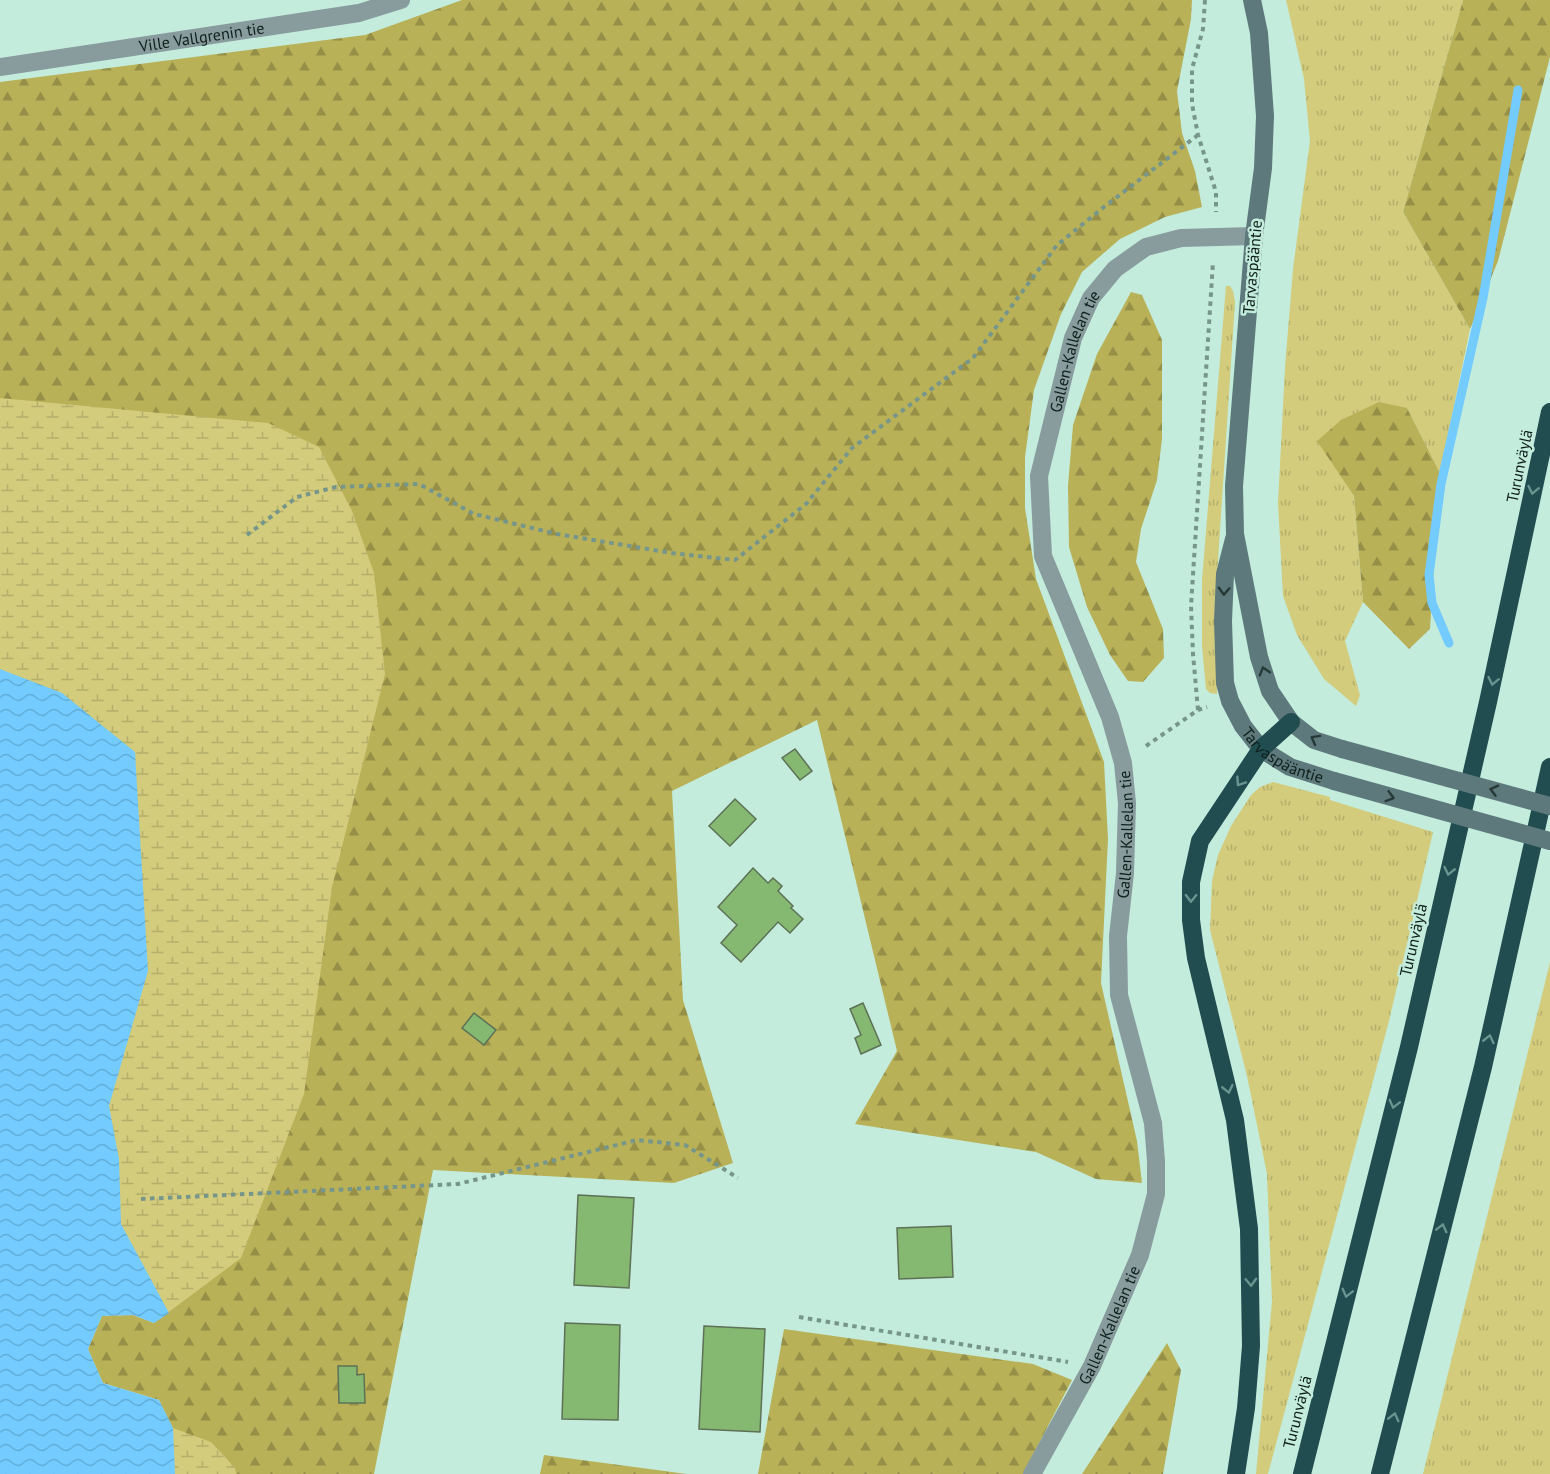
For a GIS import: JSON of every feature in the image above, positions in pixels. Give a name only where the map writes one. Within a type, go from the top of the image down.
[{"type":"highway","name":"Turunväylä","points":[[1302,1474],[1409,1047],[1485,714],[1550,412]]},
{"type":"highway","points":[[1236,1474],[1246,1408],[1251,1346],[1249,1229],[1235,1120],[1196,958],[1191,920],[1191,882],[1200,841],[1261,749],[1291,722]]},
{"type":"highway","points":[[1380,1474],[1483,1067],[1550,766]]},
{"type":"street","name":"Ville Vallgrenin tie","points":[[0,67],[359,13],[401,0]]},
{"type":"street","name":"Tarvaspääntie","points":[[1252,0],[1261,52],[1265,116],[1263,168],[1254,236],[1234,486],[1235,534],[1259,657],[1270,691],[1291,722],[1314,741],[1550,806]]},
{"type":"street","name":"Gallen-Kallelan tie","points":[[1032,1474],[1092,1366],[1140,1255],[1156,1194],[1153,1123],[1119,995],[1118,936],[1125,873],[1127,803],[1123,763],[1110,717],[1044,556],[1039,477],[1073,338],[1091,298],[1115,269],[1146,247],[1180,238],[1254,236]]},
{"type":"street","name":"Tarvaspääntie","points":[[1235,534],[1225,574],[1223,621],[1225,682],[1230,701],[1243,726],[1261,749],[1290,767],[1550,841]]},
{"type":"path","points":[[1198,710],[1191,606],[1216,192],[1198,135],[1192,104],[1191,69],[1203,29],[1205,0]]},
{"type":"path","points":[[247,535],[297,497],[336,487],[419,484],[474,514],[494,519],[557,534],[660,552],[735,560],[806,504],[852,448],[973,358],[1057,245],[1198,135]]},
{"type":"path","points":[[141,1199],[458,1184],[637,1140],[685,1145],[738,1178]]},
{"type":"path","points":[[799,1317],[1092,1366]]},
{"type":"green space","points":[[462,0],[1192,0],[1191,19],[1177,91],[1182,133],[1195,171],[1202,207],[1165,217],[1120,239],[1082,272],[1061,314],[1034,390],[1025,457],[1025,508],[1036,579],[1104,762],[1108,839],[1101,983],[1137,1141],[1142,1183],[1096,1179],[1036,1152],[855,1124],[897,1051],[817,720],[672,791],[683,1000],[733,1163],[674,1183],[433,1170],[374,1474],[175,1474],[159,1400],[103,1383],[88,1349],[102,1316],[133,1315],[154,1323],[0,669],[0,82],[365,35]]},
{"type":"green space","points":[[1286,0],[1463,0],[1403,212],[1470,329],[1440,473],[1407,408],[1318,441],[1354,496],[1363,602],[1345,641],[1360,695],[1356,706],[1324,679],[1297,635],[1283,596],[1278,503],[1285,367],[1293,269],[1310,141],[1304,79]]},
{"type":"green space","points":[[1463,0],[1550,0],[1550,57],[1498,261],[1470,329],[1403,212]]},
{"type":"green space","points":[[1226,286],[1230,286],[1233,291],[1235,302],[1215,606],[1217,694],[1210,693],[1206,689],[1202,646],[1202,580]]},
{"type":"green space","points":[[1131,292],[1142,295],[1162,340],[1162,439],[1157,480],[1141,529],[1136,562],[1163,629],[1164,658],[1143,682],[1128,681],[1110,655],[1087,607],[1069,547],[1068,486],[1073,425],[1097,354]]},
{"type":"green space","points":[[0,398],[268,423],[319,447],[352,511],[374,573],[385,674],[332,887],[304,1094],[241,1258],[154,1323],[133,1315],[102,1316],[88,1349],[103,1383],[159,1400],[173,1428],[211,1442],[235,1468],[236,1474],[0,1474]]},
{"type":"green space","points":[[1379,402],[1407,408],[1440,473],[1430,629],[1409,649],[1363,602],[1354,496],[1317,441],[1341,420]]},
{"type":"green space","points":[[1273,782],[1330,797],[1330,800],[1433,832],[1389,1021],[1268,1474],[1256,1474],[1272,1301],[1267,1174],[1247,1076],[1210,930],[1212,881],[1218,855],[1231,826],[1251,795],[1260,787]]},
{"type":"green space","points":[[1550,962],[1550,1474],[1423,1474],[1542,995]]},
{"type":"green space","points":[[784,1329],[1033,1364],[1072,1380],[1023,1474],[758,1474]]},
{"type":"green space","points":[[1167,1343],[1181,1370],[1163,1474],[1082,1474]]},
{"type":"green space","points":[[544,1455],[687,1474],[540,1474]]},
{"type":"water","points":[[0,669],[62,693],[135,752],[148,971],[109,1106],[119,1159],[121,1224],[169,1313],[154,1323],[133,1315],[102,1316],[88,1349],[103,1383],[159,1400],[173,1428],[175,1474],[0,1474]]},
{"type":"building","points":[[795,749],[812,771],[800,780],[782,758]]},
{"type":"building","points":[[735,799],[756,819],[730,846],[709,826]]},
{"type":"building","points":[[753,868],[768,883],[773,878],[782,886],[778,891],[803,919],[790,933],[778,922],[741,962],[721,943],[737,925],[718,907]]},
{"type":"building","points":[[863,1003],[881,1045],[861,1054],[855,1038],[861,1035],[850,1009]]},
{"type":"building","points":[[474,1013],[496,1030],[484,1045],[462,1028]]},
{"type":"building","points":[[578,1195],[634,1198],[629,1288],[574,1285]]},
{"type":"building","points":[[951,1226],[953,1277],[899,1279],[897,1228]]},
{"type":"building","points":[[565,1323],[620,1325],[618,1420],[562,1419]]},
{"type":"building","points":[[704,1326],[765,1329],[760,1432],[699,1429]]},
{"type":"building","points":[[338,1366],[357,1366],[357,1375],[364,1374],[365,1403],[339,1403]]},
{"type":"waterway","points":[[1449,643],[1432,603],[1429,575],[1441,484],[1483,298],[1518,90]]}]
